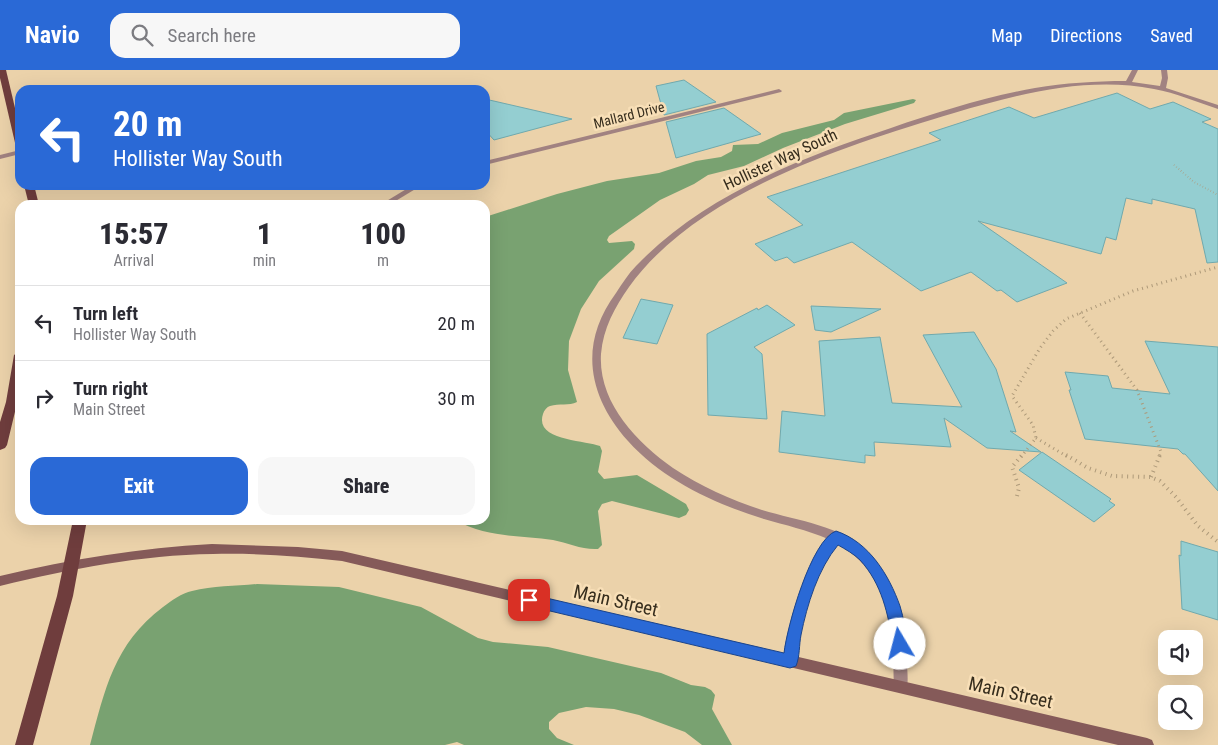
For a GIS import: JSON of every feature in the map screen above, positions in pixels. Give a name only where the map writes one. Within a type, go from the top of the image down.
[{"type":"main road","points":[[2,75],[15,127]]},
{"type":"main road","points":[[0,445],[15,384]]},
{"type":"main road","points":[[24,745],[71,565],[79,525]]},
{"type":"main road","name":"Main Street","points":[[0,582],[71,565],[138,554],[191,549],[284,549],[342,556],[1147,745]]},
{"type":"street","points":[[1128,83],[1135,70]]},
{"type":"street","points":[[1163,88],[1164,70]]},
{"type":"street","name":"Hollister Way South","points":[[901,687],[898,626],[894,607],[877,571],[864,555],[836,537],[811,526],[742,507],[694,485],[668,470],[628,434],[604,395],[596,362],[598,334],[618,293],[641,264],[682,230],[741,193],[810,161],[884,133],[1009,96],[1062,87],[1128,83],[1163,88],[1218,107]]},
{"type":"street","name":"Mallard Drive","points":[[490,162],[779,91]]},
{"type":"street","points":[[0,157],[15,153]]},
{"type":"street","points":[[392,200],[410,190]]},
{"type":"street","points":[[790,661],[793,637],[800,608],[817,565],[826,549],[836,537]]},
{"type":"path","points":[[1174,164],[1194,182],[1218,195]]},
{"type":"path","points":[[1218,267],[1133,291],[1100,303],[1062,322],[1044,340],[1027,366],[1012,396],[1033,426],[1036,438],[1088,468],[1112,476],[1150,477],[1160,481],[1176,497],[1198,526],[1218,542]]},
{"type":"path","points":[[1080,313],[1137,390],[1161,452],[1150,477]]},
{"type":"path","points":[[1017,496],[1019,488],[1012,467],[1036,438]]},
{"type":"green space","points":[[913,99],[916,100],[914,103],[845,124],[783,148],[744,166],[708,175],[694,184],[660,200],[609,236],[607,240],[609,243],[632,241],[635,244],[634,249],[599,281],[581,309],[569,341],[568,370],[577,402],[548,407],[543,413],[542,423],[546,430],[563,438],[600,446],[602,451],[598,472],[604,479],[637,475],[686,504],[689,510],[686,515],[679,518],[612,501],[602,504],[598,511],[602,545],[598,549],[553,540],[491,533],[465,525],[490,525],[490,215],[557,194],[607,181],[659,173],[696,161],[721,157],[732,151],[733,145],[758,144],[782,133],[834,120],[844,113]]},
{"type":"green space","points":[[257,584],[339,587],[421,607],[478,638],[493,642],[548,647],[661,673],[691,685],[705,687],[715,695],[712,709],[732,745],[702,745],[685,732],[639,715],[614,709],[586,707],[559,713],[549,722],[549,729],[557,738],[574,745],[464,745],[457,742],[445,745],[90,745],[107,686],[114,669],[122,652],[146,621],[170,602],[188,592],[216,587]]},
{"type":"building","points":[[684,80],[716,102],[664,115],[656,86]]},
{"type":"building","points":[[1117,93],[1150,109],[1173,102],[1211,119],[1202,122],[1218,129],[1218,262],[1207,263],[1195,209],[1152,199],[1152,204],[1126,198],[1116,240],[1106,237],[1101,254],[978,221],[1067,283],[1017,302],[1001,290],[997,291],[971,272],[921,291],[852,242],[794,263],[787,257],[775,261],[755,244],[803,225],[767,197],[941,140],[929,133],[1009,107],[1034,118]]},
{"type":"building","points":[[490,100],[572,119],[494,140],[490,136]]},
{"type":"building","points":[[724,108],[761,134],[676,158],[666,122]]},
{"type":"building","points":[[641,299],[673,305],[657,344],[623,338]]},
{"type":"building","points":[[767,305],[795,325],[754,347],[762,354],[767,419],[708,415],[707,334],[757,308],[758,310]]},
{"type":"building","points":[[811,306],[881,309],[831,332],[815,330]]},
{"type":"building","points":[[974,332],[996,369],[1016,432],[1010,431],[1041,452],[987,448],[944,418],[951,447],[874,442],[875,456],[865,455],[865,463],[779,452],[782,411],[825,416],[819,341],[880,337],[892,403],[962,407],[923,335]]},
{"type":"building","points":[[1145,341],[1218,347],[1218,491],[1185,454],[1178,449],[1085,439],[1065,372],[1108,376],[1112,388],[1170,394]]},
{"type":"building","points":[[1042,452],[1111,499],[1109,501],[1115,505],[1094,522],[1019,470]]},
{"type":"building","points":[[1181,541],[1218,552],[1218,620],[1182,609],[1179,555],[1181,556]]},
{"type":"route","points":[[529,600],[790,661],[793,637],[800,608],[817,565],[826,549],[836,537],[849,543],[864,555],[877,571],[894,607],[900,644]]}]
